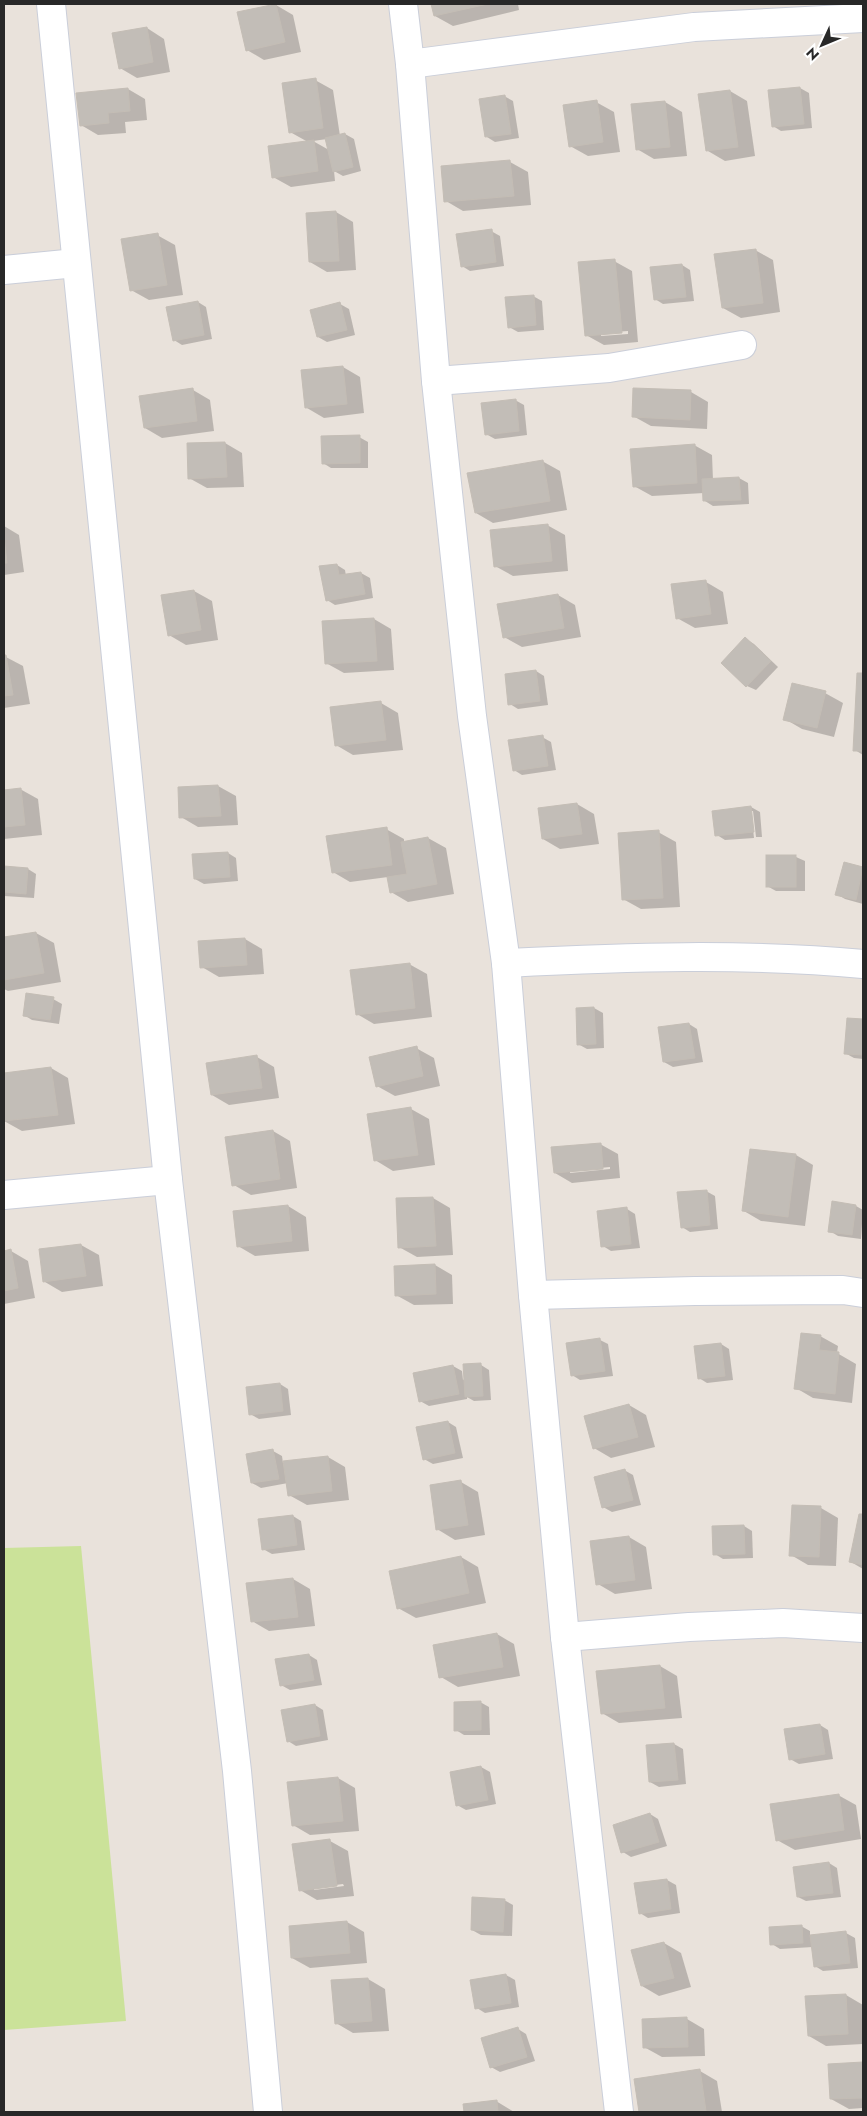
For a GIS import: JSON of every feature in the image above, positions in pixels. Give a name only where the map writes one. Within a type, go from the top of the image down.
[{"type":"street","points":[[51,4],[168,1180],[237,1771],[268,2112]]},
{"type":"street","points":[[403,4],[410,64],[436,381],[472,716],[506,962],[533,1295],[566,1636],[619,2112]]},
{"type":"street","points":[[410,64],[694,27],[863,18]]},
{"type":"street","points":[[4,270],[76,263]]},
{"type":"street","points":[[436,381],[609,368],[742,345]]},
{"type":"street","points":[[506,962],[605,958],[728,957],[863,964]]},
{"type":"street","points":[[4,1195],[168,1180]]},
{"type":"street","points":[[533,1295],[844,1290],[863,1293]]},
{"type":"street","points":[[566,1636],[689,1627],[783,1623],[863,1628]]},
{"type":"green space","points":[[81,1546],[126,2021],[4,2030],[4,1548]]},
{"type":"building","points":[[276,4],[285,42],[246,51],[237,12]]},
{"type":"building","points":[[431,4],[488,4],[434,16]]},
{"type":"building","points":[[147,27],[153,62],[119,69],[112,33]]},
{"type":"building","points":[[316,78],[323,128],[289,133],[282,83]]},
{"type":"building","points":[[800,87],[804,124],[772,127],[768,90]]},
{"type":"building","points":[[128,88],[130,111],[108,113],[109,123],[80,126],[76,93]]},
{"type":"building","points":[[730,90],[738,147],[706,151],[698,94]]},
{"type":"building","points":[[505,95],[511,134],[485,137],[479,99]]},
{"type":"building","points":[[597,100],[603,142],[569,147],[563,105]]},
{"type":"building","points":[[665,101],[670,147],[636,150],[631,104]]},
{"type":"building","points":[[345,133],[353,167],[333,172],[325,138]]},
{"type":"building","points":[[314,140],[318,171],[272,178],[268,146]]},
{"type":"building","points":[[510,160],[514,196],[444,202],[441,166]]},
{"type":"building","points":[[336,211],[339,261],[309,262],[306,213]]},
{"type":"building","points":[[492,229],[496,262],[461,267],[456,234]]},
{"type":"building","points":[[158,233],[167,285],[130,291],[121,239]]},
{"type":"building","points":[[756,249],[763,303],[722,308],[714,254]]},
{"type":"building","points":[[615,259],[622,333],[585,336],[578,262]]},
{"type":"building","points":[[682,264],[686,297],[654,300],[650,267]]},
{"type":"building","points":[[534,295],[536,325],[508,328],[505,297]]},
{"type":"building","points":[[198,301],[204,335],[173,341],[166,307]]},
{"type":"building","points":[[340,302],[347,330],[317,337],[310,310]]},
{"type":"building","points":[[343,366],[347,404],[305,408],[301,370]]},
{"type":"building","points":[[193,388],[197,421],[144,428],[139,396]]},
{"type":"building","points":[[633,388],[691,390],[690,420],[632,417]]},
{"type":"building","points":[[516,399],[519,431],[485,435],[481,403]]},
{"type":"building","points":[[360,435],[360,463],[322,464],[321,436]]},
{"type":"building","points":[[225,442],[227,477],[188,479],[187,443]]},
{"type":"building","points":[[695,444],[697,483],[633,487],[630,449]]},
{"type":"building","points":[[543,460],[550,501],[475,513],[467,473]]},
{"type":"building","points":[[739,477],[741,500],[703,501],[702,479]]},
{"type":"building","points":[[548,524],[552,561],[494,567],[490,530]]},
{"type":"building","points":[[4,537],[7,563],[4,563]]},
{"type":"building","points":[[337,564],[339,575],[361,572],[365,594],[326,601],[319,566]]},
{"type":"building","points":[[706,580],[711,614],[676,619],[671,584]]},
{"type":"building","points":[[194,590],[201,630],[168,636],[161,595]]},
{"type":"building","points":[[558,594],[564,628],[503,638],[497,604]]},
{"type":"building","points":[[374,618],[377,661],[325,664],[322,621]]},
{"type":"building","points":[[745,637],[771,661],[746,687],[721,663]]},
{"type":"building","points":[[4,655],[6,655],[13,695],[4,696]]},
{"type":"building","points":[[536,670],[540,701],[508,705],[505,674]]},
{"type":"building","points":[[857,673],[863,673],[863,751],[853,751]]},
{"type":"building","points":[[792,683],[826,691],[817,728],[783,720]]},
{"type":"building","points":[[381,701],[386,740],[335,746],[330,707]]},
{"type":"building","points":[[543,735],[548,766],[513,771],[508,740]]},
{"type":"building","points":[[218,785],[221,816],[179,818],[178,787]]},
{"type":"building","points":[[21,788],[25,825],[4,827],[4,790]]},
{"type":"building","points":[[577,803],[582,834],[542,839],[538,808]]},
{"type":"building","points":[[751,806],[754,832],[715,836],[712,811]]},
{"type":"building","points":[[387,827],[392,865],[332,873],[326,836]]},
{"type":"building","points":[[659,830],[663,898],[622,900],[618,833]]},
{"type":"building","points":[[428,837],[437,884],[390,893],[387,877],[407,874],[401,842]]},
{"type":"building","points":[[228,852],[230,877],[194,879],[192,854]]},
{"type":"building","points":[[766,855],[796,855],[796,887],[766,887]]},
{"type":"building","points":[[844,862],[863,867],[856,900],[835,895]]},
{"type":"building","points":[[4,866],[28,868],[26,894],[4,892]]},
{"type":"building","points":[[36,932],[44,973],[4,980],[4,937]]},
{"type":"building","points":[[245,938],[247,965],[200,968],[198,941]]},
{"type":"building","points":[[410,963],[415,1008],[356,1015],[350,970]]},
{"type":"building","points":[[26,993],[54,997],[50,1020],[23,1016]]},
{"type":"building","points":[[594,1007],[596,1044],[577,1045],[576,1008]]},
{"type":"building","points":[[847,1018],[863,1019],[863,1055],[844,1054]]},
{"type":"building","points":[[689,1023],[695,1058],[663,1062],[658,1027]]},
{"type":"building","points":[[417,1046],[423,1076],[376,1087],[369,1057]]},
{"type":"building","points":[[257,1055],[262,1088],[211,1095],[206,1063]]},
{"type":"building","points":[[51,1067],[58,1115],[4,1121],[4,1073]]},
{"type":"building","points":[[411,1107],[418,1155],[374,1161],[367,1114]]},
{"type":"building","points":[[273,1130],[280,1179],[232,1186],[225,1137]]},
{"type":"building","points":[[601,1143],[603,1169],[554,1173],[551,1147]]},
{"type":"building","points":[[750,1149],[796,1154],[788,1217],[742,1211]]},
{"type":"building","points":[[707,1190],[710,1225],[681,1228],[677,1192]]},
{"type":"building","points":[[433,1197],[436,1246],[398,1248],[396,1198]]},
{"type":"building","points":[[832,1201],[856,1205],[852,1235],[828,1232]]},
{"type":"building","points":[[288,1205],[292,1241],[237,1247],[233,1211]]},
{"type":"building","points":[[627,1207],[631,1244],[601,1247],[597,1211]]},
{"type":"building","points":[[81,1244],[86,1276],[43,1282],[39,1249]]},
{"type":"building","points":[[11,1249],[18,1288],[4,1291],[4,1251]]},
{"type":"building","points":[[435,1264],[436,1294],[395,1296],[394,1266]]},
{"type":"building","points":[[801,1333],[821,1335],[819,1350],[839,1352],[835,1394],[794,1389]]},
{"type":"building","points":[[600,1338],[605,1371],[571,1376],[566,1343]]},
{"type":"building","points":[[721,1343],[725,1376],[698,1379],[694,1346]]},
{"type":"building","points":[[481,1363],[483,1396],[465,1397],[463,1364]]},
{"type":"building","points":[[453,1365],[459,1394],[419,1402],[413,1373]]},
{"type":"building","points":[[280,1383],[283,1411],[249,1415],[246,1387]]},
{"type":"building","points":[[629,1404],[638,1437],[593,1449],[584,1416]]},
{"type":"building","points":[[448,1421],[455,1453],[423,1460],[416,1427]]},
{"type":"building","points":[[273,1449],[279,1479],[251,1483],[246,1454]]},
{"type":"building","points":[[328,1456],[332,1491],[288,1496],[283,1461]]},
{"type":"building","points":[[625,1469],[633,1500],[602,1508],[594,1477]]},
{"type":"building","points":[[461,1480],[468,1525],[436,1530],[430,1485]]},
{"type":"building","points":[[792,1505],[821,1506],[819,1557],[789,1556]]},
{"type":"building","points":[[859,1514],[863,1514],[863,1565],[849,1562]]},
{"type":"building","points":[[293,1515],[297,1545],[262,1550],[258,1519]]},
{"type":"building","points":[[744,1525],[745,1554],[713,1555],[712,1526]]},
{"type":"building","points":[[629,1536],[635,1580],[596,1585],[590,1541]]},
{"type":"building","points":[[461,1556],[469,1593],[397,1609],[389,1571]]},
{"type":"building","points":[[293,1578],[298,1617],[251,1622],[246,1583]]},
{"type":"building","points":[[497,1633],[503,1667],[439,1678],[433,1645]]},
{"type":"building","points":[[309,1654],[314,1680],[280,1686],[275,1659]]},
{"type":"building","points":[[660,1665],[665,1708],[601,1714],[596,1671]]},
{"type":"building","points":[[481,1701],[481,1730],[454,1731],[454,1702]]},
{"type":"building","points":[[315,1704],[320,1736],[287,1742],[281,1710]]},
{"type":"building","points":[[820,1724],[825,1754],[789,1760],[784,1729]]},
{"type":"building","points":[[674,1743],[678,1780],[649,1782],[646,1745]]},
{"type":"building","points":[[481,1766],[488,1800],[456,1806],[450,1772]]},
{"type":"building","points":[[338,1777],[343,1821],[292,1826],[287,1782]]},
{"type":"building","points":[[839,1794],[844,1830],[776,1841],[770,1804]]},
{"type":"building","points":[[650,1813],[659,1842],[621,1853],[613,1825]]},
{"type":"building","points":[[330,1839],[337,1886],[299,1891],[292,1844]]},
{"type":"building","points":[[829,1862],[833,1893],[797,1897],[793,1867]]},
{"type":"building","points":[[667,1879],[671,1909],[639,1914],[634,1883]]},
{"type":"building","points":[[472,1897],[505,1899],[503,1932],[471,1930]]},
{"type":"building","points":[[347,1921],[350,1953],[291,1958],[289,1926]]},
{"type":"building","points":[[802,1925],[803,1943],[770,1945],[769,1927]]},
{"type":"building","points":[[846,1931],[850,1963],[814,1967],[810,1935]]},
{"type":"building","points":[[664,1942],[674,1978],[641,1986],[631,1950]]},
{"type":"building","points":[[506,1974],[511,2003],[475,2009],[470,1980]]},
{"type":"building","points":[[368,1978],[372,2021],[335,2024],[331,1980]]},
{"type":"building","points":[[846,1994],[848,2034],[808,2036],[805,1996]]},
{"type":"building","points":[[687,2017],[688,2047],[643,2048],[642,2019]]},
{"type":"building","points":[[518,2027],[527,2057],[490,2068],[481,2038]]},
{"type":"building","points":[[863,2062],[863,2098],[830,2099],[828,2064]]},
{"type":"building","points":[[700,2069],[706,2111],[639,2112],[634,2079]]},
{"type":"building","points":[[497,2100],[498,2112],[464,2112],[463,2104]]}]
